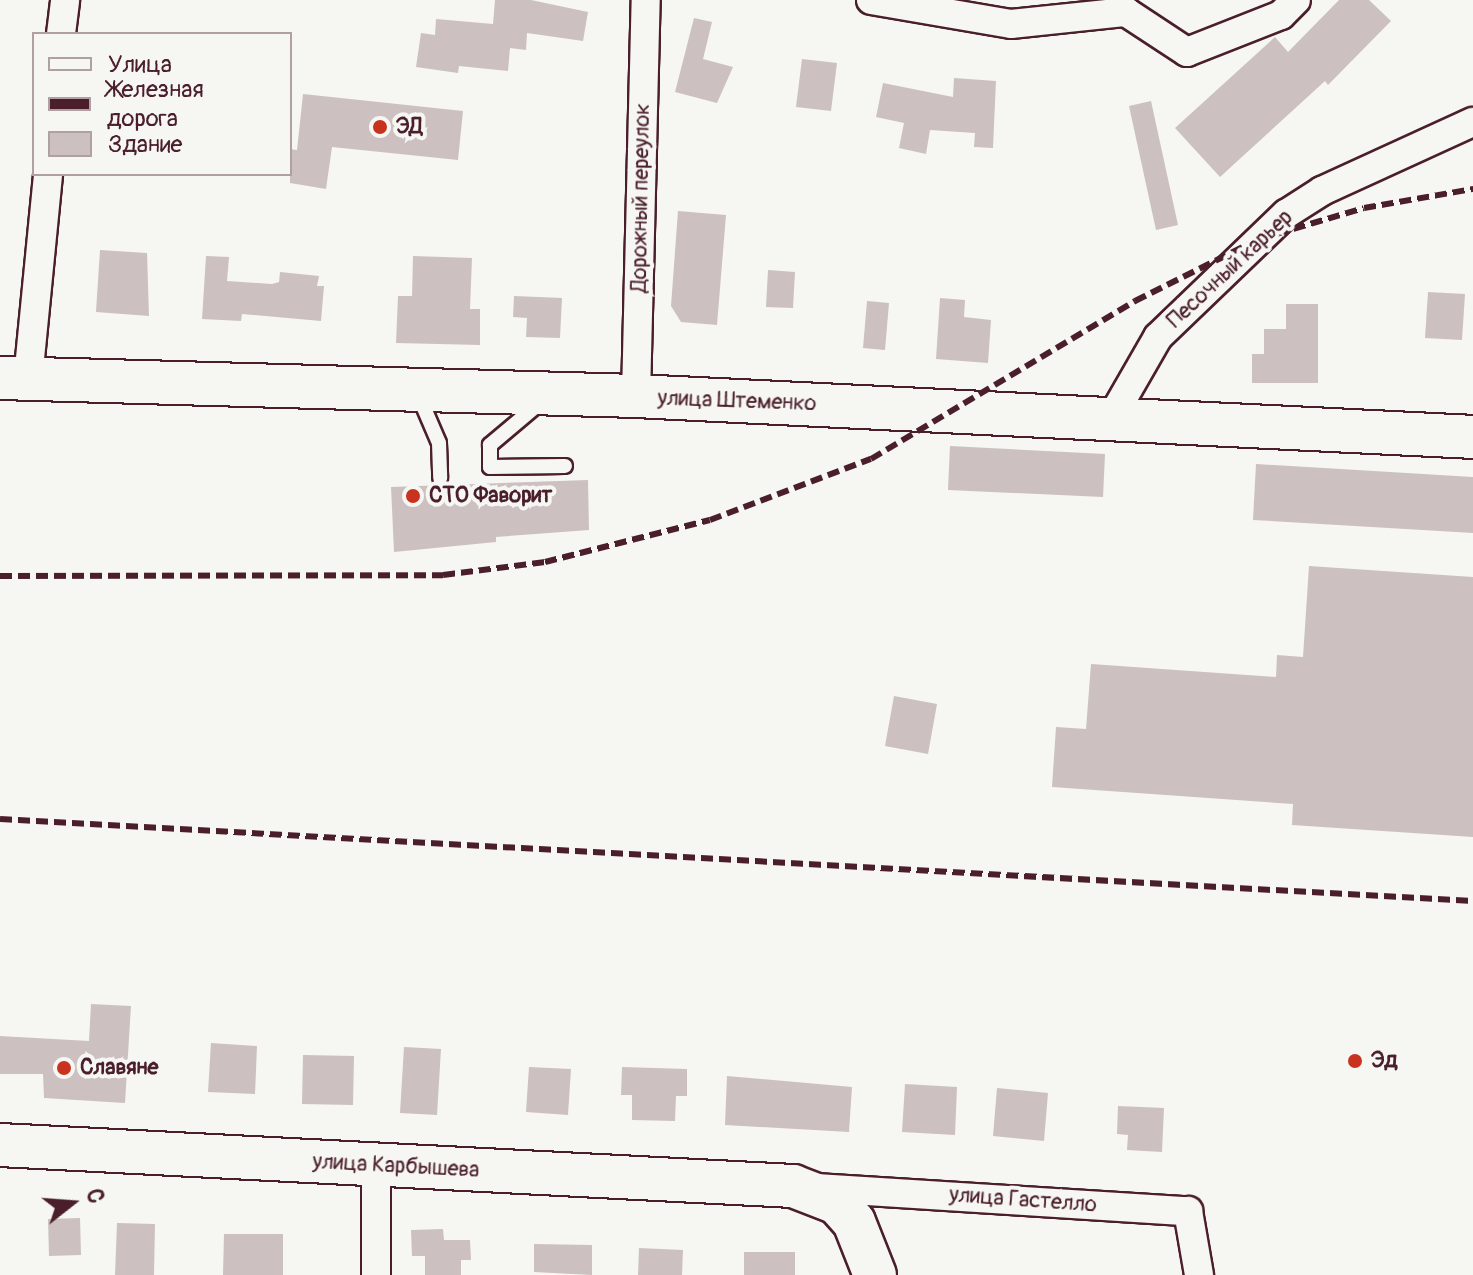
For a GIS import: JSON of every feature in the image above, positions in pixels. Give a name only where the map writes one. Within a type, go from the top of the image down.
[{"type":"main road","name":"улица Штеменко","points":[[14,379],[636,396],[1473,437]]},
{"type":"main road","name":"улица Карбышева","points":[[0,1145],[793,1186],[837,1203],[854,1222],[875,1275]]},
{"type":"street","points":[[61,32],[65,0]]},
{"type":"street","name":"Дорожный переулок","points":[[636,396],[646,0]]},
{"type":"street","points":[[871,0],[1011,24],[1133,6],[1187,52],[1281,15],[1296,0]]},
{"type":"street","name":"Песочный карьер","points":[[1112,417],[1158,337],[1286,214],[1322,191],[1473,122]]},
{"type":"street","points":[[14,379],[48,176]]},
{"type":"street","points":[[376,1165],[376,1275]]},
{"type":"street","name":"улица Гастелло","points":[[793,1186],[1188,1211],[1199,1275]]},
{"type":"lane","points":[[416,390],[439,443],[440,478]]},
{"type":"lane","points":[[550,394],[490,445],[490,467],[565,466]]},
{"type":"building","points":[[495,0],[531,0],[588,12],[583,41],[527,33],[526,50],[510,48],[508,71],[459,66],[458,73],[416,67],[421,33],[435,35],[436,19],[493,24]]},
{"type":"building","points":[[1339,0],[1369,0],[1391,21],[1328,85],[1325,81],[1220,177],[1175,128],[1275,37],[1288,52]]},
{"type":"building","points":[[694,18],[712,22],[703,59],[733,67],[717,103],[675,92]]},
{"type":"building","points":[[802,59],[837,63],[831,111],[796,107]]},
{"type":"building","points":[[954,78],[996,81],[993,148],[974,147],[975,133],[930,130],[926,154],[899,148],[904,123],[876,117],[883,83],[953,97]]},
{"type":"building","name":"ЭД","points":[[303,94],[463,111],[458,160],[332,147],[326,189],[290,183],[292,149],[297,150]]},
{"type":"building","points":[[1151,101],[1178,225],[1156,230],[1129,106]]},
{"type":"building","points":[[678,211],[726,215],[717,325],[681,322],[671,306]]},
{"type":"building","points":[[100,250],[147,253],[149,316],[96,312]]},
{"type":"building","points":[[206,256],[229,257],[227,281],[272,284],[279,282],[280,272],[319,276],[317,286],[324,286],[321,321],[242,314],[241,321],[202,319]]},
{"type":"building","points":[[413,256],[472,258],[470,309],[480,309],[480,345],[396,343],[398,296],[412,296]]},
{"type":"building","points":[[768,270],[795,272],[793,308],[766,307]]},
{"type":"building","points":[[1428,292],[1465,294],[1462,340],[1425,338]]},
{"type":"building","points":[[514,296],[562,298],[560,338],[526,337],[527,318],[513,317]]},
{"type":"building","points":[[940,298],[965,300],[964,317],[991,320],[988,363],[936,359]]},
{"type":"building","points":[[867,301],[889,303],[885,350],[863,348]]},
{"type":"building","points":[[1286,304],[1318,304],[1318,383],[1252,383],[1252,354],[1264,354],[1264,329],[1286,329]]},
{"type":"building","points":[[950,446],[1105,454],[1103,497],[948,490]]},
{"type":"building","points":[[1256,464],[1473,477],[1473,533],[1253,520]]},
{"type":"building","points":[[588,480],[589,530],[496,537],[496,542],[394,552],[391,487]]},
{"type":"building","points":[[1309,566],[1473,577],[1473,837],[1292,825],[1293,804],[1052,787],[1056,727],[1086,729],[1091,664],[1276,677],[1277,655],[1303,657]]},
{"type":"building","points":[[894,696],[937,704],[928,754],[885,746]]},
{"type":"building","name":"Славяне","points":[[91,1004],[131,1006],[125,1103],[44,1098],[43,1074],[0,1074],[0,1036],[89,1041]]},
{"type":"building","points":[[211,1043],[257,1046],[255,1094],[208,1092]]},
{"type":"building","points":[[404,1047],[441,1049],[437,1115],[400,1113]]},
{"type":"building","points":[[303,1055],[354,1056],[353,1105],[302,1104]]},
{"type":"building","points":[[529,1067],[571,1069],[568,1115],[526,1112]]},
{"type":"building","points":[[622,1067],[687,1069],[687,1096],[676,1096],[675,1121],[632,1120],[632,1095],[621,1095]]},
{"type":"building","points":[[727,1076],[852,1087],[849,1132],[725,1125]]},
{"type":"building","points":[[905,1084],[957,1087],[955,1135],[902,1132]]},
{"type":"building","points":[[997,1088],[1048,1093],[1044,1141],[993,1136]]},
{"type":"building","points":[[1118,1106],[1164,1108],[1162,1152],[1127,1150],[1128,1135],[1117,1134]]},
{"type":"building","points":[[80,1218],[81,1255],[49,1256],[48,1219]]},
{"type":"building","points":[[117,1223],[155,1224],[154,1275],[115,1275]]},
{"type":"building","points":[[443,1229],[444,1240],[470,1240],[471,1260],[461,1260],[461,1275],[425,1275],[425,1256],[412,1256],[411,1230]]},
{"type":"building","points":[[224,1234],[283,1234],[283,1275],[223,1275]]},
{"type":"building","points":[[534,1244],[592,1245],[592,1275],[534,1272]]},
{"type":"building","points":[[639,1248],[683,1250],[682,1275],[638,1275]]},
{"type":"building","points":[[744,1252],[795,1252],[795,1275],[744,1275]]},
{"type":"railway","points":[[0,576],[443,575],[545,562],[710,520],[871,459],[1135,301],[1259,239],[1364,208],[1473,189]]},
{"type":"railway","points":[[0,819],[1473,901]]},
{"type":"place","name":"ЭД","points":[[380,127]]},
{"type":"place","name":"СТО Фаворит","points":[[413,496]]},
{"type":"place","name":"Эд","points":[[1355,1061]]},
{"type":"place","name":"Славяне","points":[[64,1068]]}]
